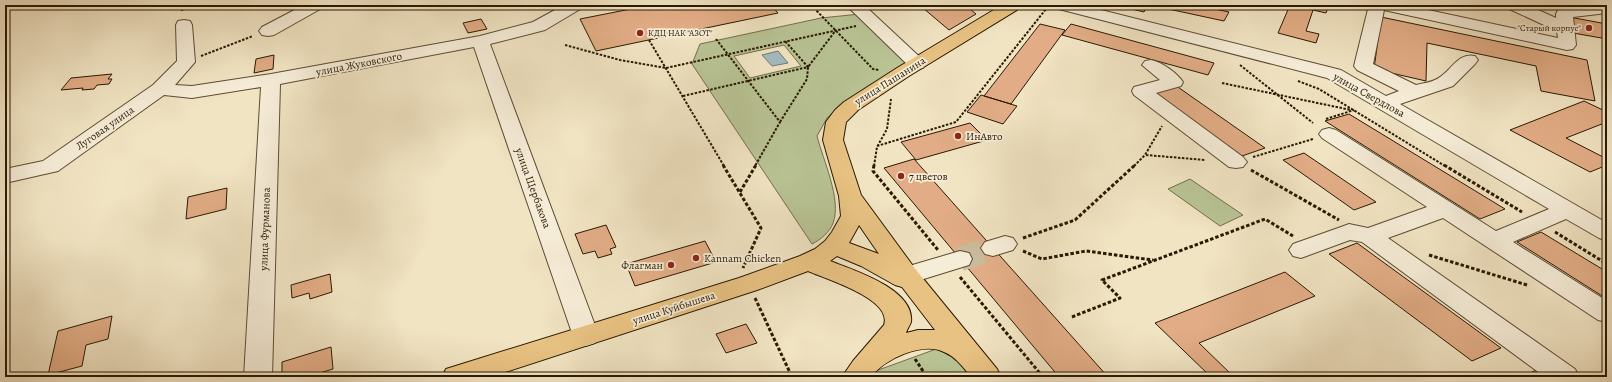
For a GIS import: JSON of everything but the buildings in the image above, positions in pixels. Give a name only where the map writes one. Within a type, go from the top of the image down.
[{"type":"main road","name":"улица Пашанина","points":[[850,196],[833,140],[836,122],[851,106],[1014,5]]},
{"type":"main road","name":"улица Куйбышева","points":[[456,377],[748,284],[809,262],[823,255],[833,247],[849,224],[852,208],[850,196]]},
{"type":"main road","points":[[850,196],[908,281],[980,367]]},
{"type":"main road","points":[[833,247],[873,260],[889,268],[908,281]]},
{"type":"main road","points":[[809,262],[860,281],[889,301],[895,310],[898,320],[893,332],[863,369]]},
{"type":"main road","points":[[863,369],[886,351],[905,344],[926,339],[944,340],[958,345],[980,367]]},
{"type":"street","points":[[268,31],[316,5]]},
{"type":"street","name":"улица Жуковского","points":[[160,90],[192,92],[271,80],[480,41],[539,26],[576,5]]},
{"type":"street","points":[[854,5],[917,64]]},
{"type":"street","points":[[1377,5],[1363,66],[1415,92]]},
{"type":"street","points":[[1382,5],[1567,45],[1564,14],[1598,8],[1607,8]]},
{"type":"street","points":[[1513,5],[1565,28]]},
{"type":"street","name":"улица Свердлова","points":[[1056,9],[1334,74],[1607,233]]},
{"type":"street","points":[[184,24],[186,62]]},
{"type":"street","name":"улица Щербакова","points":[[480,41],[586,336]]},
{"type":"street","points":[[1384,103],[1446,82],[1469,60]]},
{"type":"street","name":"Луговая улица","points":[[5,176],[50,166],[160,90],[186,62]]},
{"type":"street","points":[[1151,65],[1174,82],[1141,91],[1236,162]]},
{"type":"street","name":"улица Фурманова","points":[[258,377],[271,80]]},
{"type":"street","points":[[1321,128],[1493,241],[1607,313]]},
{"type":"street","points":[[1369,236],[1444,209]]},
{"type":"street","points":[[1493,241],[1568,210]]},
{"type":"street","points":[[1306,248],[1349,232],[1369,236],[1565,377]]},
{"type":"street","points":[[908,281],[960,259]]},
{"type":"path","points":[[876,147],[956,122],[1051,5]]},
{"type":"path","points":[[1044,12],[1056,9]]},
{"type":"path","points":[[565,45],[620,60],[666,68],[872,22]]},
{"type":"path","points":[[740,192],[780,122],[807,79],[808,67],[836,30]]},
{"type":"path","points":[[186,62],[268,31]]},
{"type":"path","points":[[716,39],[780,122]]},
{"type":"path","points":[[649,40],[761,228],[742,270]]},
{"type":"path","points":[[785,41],[808,67]]},
{"type":"path","points":[[1238,64],[1321,128]]},
{"type":"path","points":[[683,96],[808,67]]},
{"type":"path","points":[[1292,78],[1319,89],[1607,264]]},
{"type":"path","points":[[1222,83],[1278,96],[1354,110]]},
{"type":"path","points":[[1236,162],[1321,128],[1354,110]]},
{"type":"path","points":[[1153,260],[1086,251],[1042,259],[999,246],[1075,220],[1146,155],[1170,113]]},
{"type":"path","points":[[1146,155],[1236,162],[1369,236]]},
{"type":"path","points":[[1072,317],[1120,298],[1102,280],[1265,219],[1306,248]]},
{"type":"path","points":[[1422,253],[1529,286]]},
{"type":"path","points":[[753,294],[792,377]]},
{"type":"path","points":[[908,362],[915,359],[927,377]]},
{"type":"green space","points":[[860,14],[909,61],[896,73],[846,101],[827,118],[817,136],[831,180],[835,203],[835,214],[830,230],[812,244],[692,64],[700,44],[821,18]],"holes":[[[784,45],[801,66],[750,78],[734,56]]]},
{"type":"green space","points":[[1190,179],[1243,215],[1220,226],[1168,189]]},
{"type":"green space","points":[[939,348],[956,357],[971,377],[869,377],[870,373]]},
{"type":"water","points":[[778,51],[788,63],[772,66],[762,55]]},
{"type":"tunnel","points":[[960,259],[993,248]]},
{"type":"place","name":"\"Старый корпус\"","points":[[1589,28]]},
{"type":"place","name":"КДЦ НАК \"АЗОТ\"","points":[[640,33]]},
{"type":"place","name":"ИнАвто","points":[[958,136]]},
{"type":"place","name":"7 цветов","points":[[901,176]]},
{"type":"place","name":"Kannam Chicken","points":[[696,258]]},
{"type":"place","name":"Флагман","points":[[671,265]]}]
